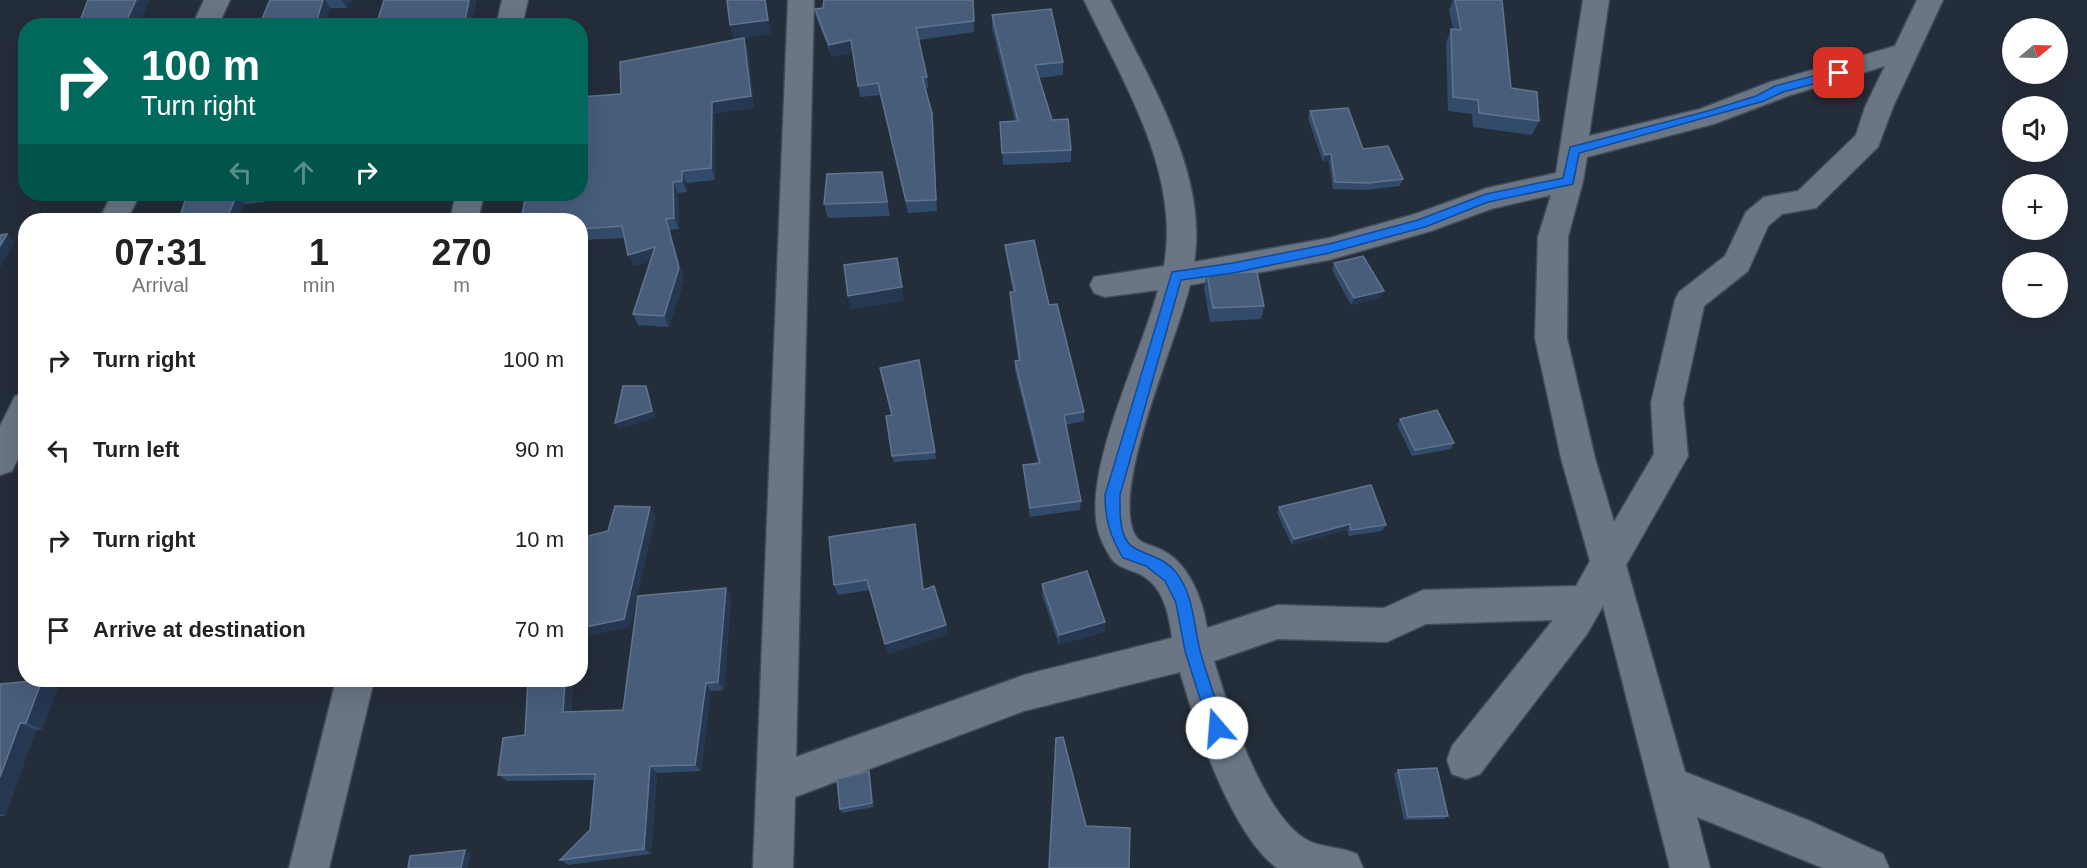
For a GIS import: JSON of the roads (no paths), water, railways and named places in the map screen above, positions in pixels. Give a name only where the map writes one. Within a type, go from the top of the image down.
[{"type":"street","points":[[209,18],[217,0]]},
{"type":"street","points":[[511,18],[515,0]]},
{"type":"street","points":[[773,868],[801,0]]},
{"type":"street","points":[[1097,0],[1167,152],[1182,225],[1176,276],[1113,495],[1113,515],[1117,535],[1128,553],[1151,561],[1170,576],[1184,602],[1192,651],[1217,728],[1262,821],[1282,846],[1299,860],[1343,868]]},
{"type":"street","points":[[1596,0],[1571,166],[1553,237],[1551,338],[1578,458],[1690,868]]},
{"type":"street","points":[[1466,760],[1574,622],[1671,456],[1667,403],[1690,300],[1737,263],[1756,220],[1774,205],[1806,200],[1868,140],[1879,107],[1930,0]]},
{"type":"street","points":[[1105,285],[1233,268],[1329,249],[1421,223],[1710,115],[1760,99],[1779,89],[1907,51]]},
{"type":"street","points":[[0,460],[18,423]]},
{"type":"street","points":[[776,784],[1024,693],[1192,651],[1278,622],[1387,625],[1424,607],[1585,602]]},
{"type":"street","points":[[309,868],[353,687]]},
{"type":"street","points":[[1669,786],[1810,841],[1869,868]]}]
